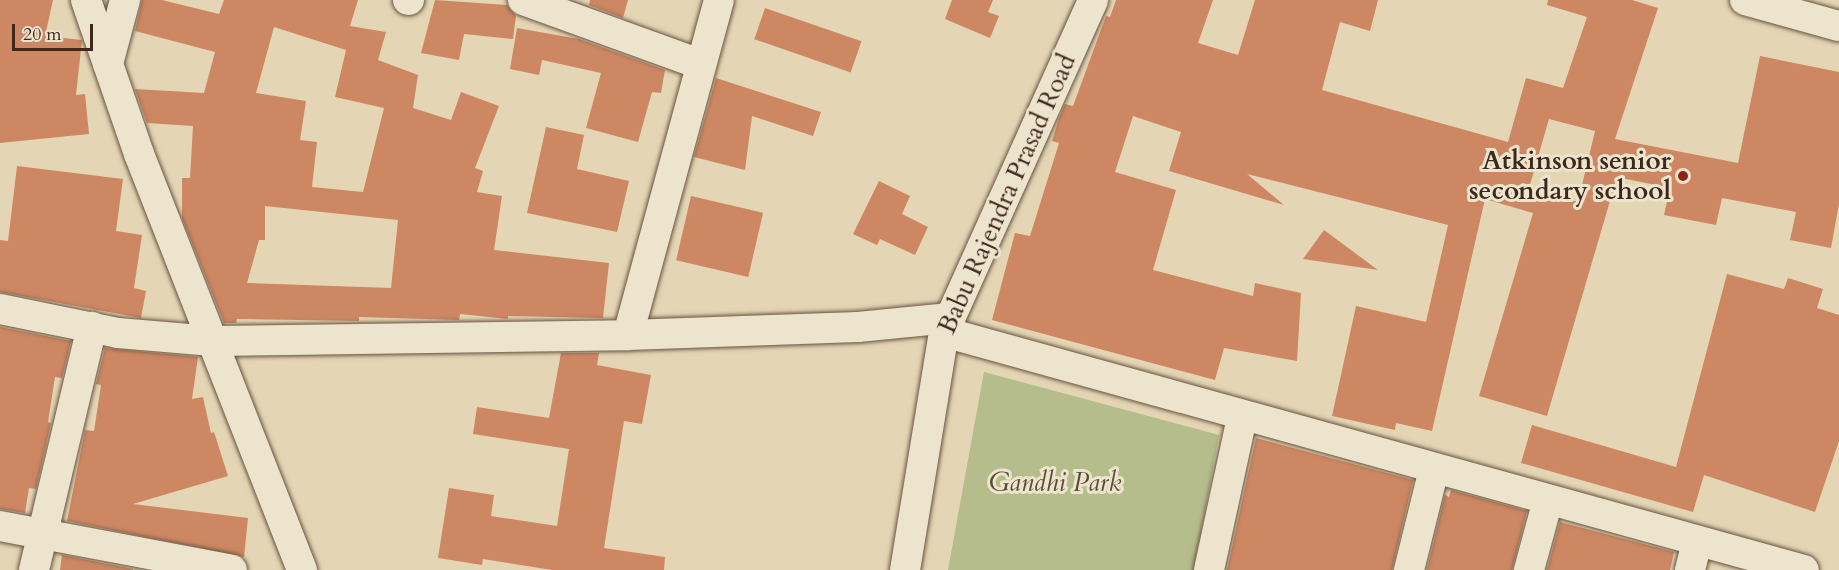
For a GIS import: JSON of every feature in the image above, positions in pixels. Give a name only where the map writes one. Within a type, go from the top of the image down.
[{"type":"street","points":[[86,0],[108,64],[302,570]]},
{"type":"street","points":[[108,64],[125,0]]},
{"type":"street","points":[[523,0],[700,64]]},
{"type":"street","points":[[628,334],[719,0]]},
{"type":"street","name":"Babu Rajendra Prasad Road","points":[[905,570],[947,325],[1093,0]]},
{"type":"street","points":[[1745,0],[1839,26]]},
{"type":"street","points":[[0,309],[92,327],[213,341],[628,334],[947,325],[1242,417],[1804,570]]},
{"type":"street","points":[[34,570],[92,327]]},
{"type":"street","points":[[1209,570],[1242,417]]},
{"type":"street","points":[[1409,570],[1434,469]]},
{"type":"street","points":[[1529,570],[1548,500]]},
{"type":"street","points":[[0,526],[232,570]]},
{"type":"street","points":[[1690,570],[1696,541]]},
{"type":"green space","name":"Gandhi Park","points":[[984,372],[1219,435],[1194,570],[948,570]]},
{"type":"building","points":[[0,0],[53,0],[45,36],[82,40],[76,95],[85,94],[89,134],[0,143]]},
{"type":"building","points":[[142,0],[162,0],[219,14],[224,0],[358,0],[350,26],[386,32],[378,60],[418,75],[413,108],[451,120],[461,92],[499,106],[475,168],[483,171],[477,192],[502,196],[494,250],[609,263],[603,318],[508,316],[508,319],[460,314],[459,320],[359,317],[359,321],[237,319],[236,323],[224,323],[182,218],[182,178],[190,178],[193,126],[147,123],[135,89],[204,93],[215,52],[135,31]],"holes":[[[274,27],[346,50],[335,97],[384,108],[363,192],[312,187],[317,142],[300,140],[306,101],[256,93]],[[265,206],[398,220],[391,288],[247,283],[259,240],[265,240]]]},
{"type":"building","points":[[435,0],[507,5],[516,16],[513,39],[464,34],[459,60],[421,53]]},
{"type":"building","points":[[590,0],[628,0],[623,18],[589,5]]},
{"type":"building","points":[[952,0],[993,0],[988,12],[999,16],[990,38],[945,19]]},
{"type":"building","points":[[1116,0],[1213,0],[1198,43],[1238,55],[1255,0],[1378,0],[1370,31],[1340,22],[1322,90],[1508,142],[1526,78],[1563,88],[1587,17],[1547,5],[1548,0],[1632,0],[1658,8],[1615,139],[1738,163],[1760,56],[1839,72],[1839,204],[1831,248],[1790,240],[1796,212],[1722,198],[1716,225],[1664,215],[1670,188],[1617,177],[1547,416],[1479,396],[1533,213],[1485,199],[1432,431],[1396,423],[1395,430],[1332,416],[1356,306],[1426,322],[1448,225],[1247,174],[1284,205],[1169,171],[1181,132],[1133,116],[1115,172],[1176,190],[1153,270],[1253,296],[1255,283],[1301,293],[1297,361],[1224,348],[1215,380],[992,320],[1015,233],[1030,236],[1059,143],[1052,141],[1059,118],[1065,104],[1073,106],[1106,16],[1110,17]],"holes":[[[1549,119],[1595,131],[1578,202],[1529,188]]]},
{"type":"building","points":[[765,8],[861,41],[851,72],[754,39]]},
{"type":"building","points":[[517,28],[579,39],[665,70],[661,93],[652,92],[638,142],[586,128],[601,73],[542,60],[539,75],[510,69]]},
{"type":"building","points":[[716,78],[821,112],[813,136],[752,116],[745,170],[694,157]]},
{"type":"building","points":[[546,127],[584,135],[577,169],[629,181],[617,232],[527,213]]},
{"type":"building","points":[[17,166],[123,179],[116,231],[142,235],[134,288],[146,291],[141,318],[0,292],[0,240],[8,241]]},
{"type":"building","points":[[879,181],[910,196],[902,214],[928,227],[915,255],[880,239],[877,245],[853,234]]},
{"type":"building","points":[[691,196],[763,213],[748,277],[676,260]]},
{"type":"building","points":[[1324,230],[1378,270],[1303,259]]},
{"type":"building","points":[[1727,274],[1784,289],[1788,278],[1823,289],[1817,308],[1839,315],[1839,441],[1815,512],[1704,475],[1693,512],[1521,463],[1532,425],[1676,467]]},
{"type":"building","points":[[0,327],[71,341],[62,378],[55,377],[48,422],[51,423],[36,489],[29,488],[25,513],[0,509]]},
{"type":"building","points":[[105,348],[198,357],[192,399],[203,397],[211,433],[214,432],[228,476],[133,504],[248,518],[244,557],[67,521],[85,430],[94,431],[101,385],[96,384]]},
{"type":"building","points":[[561,353],[599,353],[597,365],[651,375],[642,424],[624,421],[604,548],[665,557],[664,570],[552,570],[483,559],[482,565],[438,558],[449,488],[494,495],[491,516],[557,526],[569,449],[473,434],[477,407],[549,418]]},
{"type":"building","points":[[1256,438],[1413,480],[1392,570],[1227,570]]},
{"type":"building","points":[[1451,490],[1527,511],[1512,570],[1427,570],[1445,495],[1449,497]]},
{"type":"building","points":[[1560,522],[1674,552],[1670,570],[1547,570]]},
{"type":"building","points":[[62,555],[133,569],[133,570],[60,570]]},
{"type":"place","name":"Atkinson senior secondary school","points":[[1683,176]]}]
